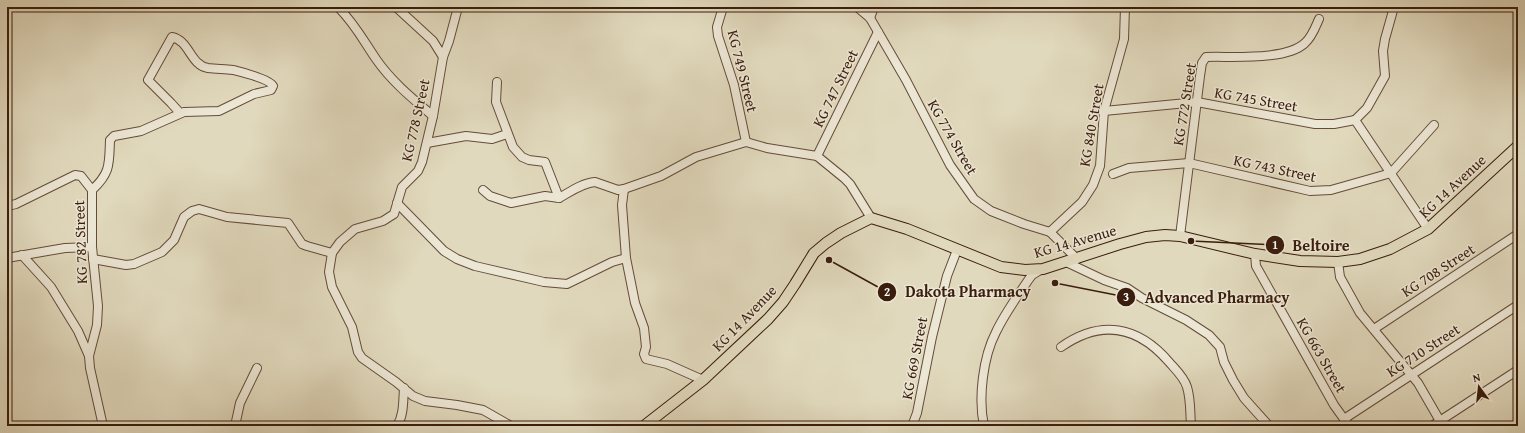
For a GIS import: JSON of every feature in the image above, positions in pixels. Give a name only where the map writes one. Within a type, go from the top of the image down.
[{"type":"main road","name":"KG 14 Avenue","points":[[644,426],[703,380],[768,319],[783,302],[814,253],[826,243],[871,218],[907,229],[1001,267],[1025,270],[1043,269],[1120,244],[1146,237],[1165,235],[1180,236],[1255,254],[1300,262],[1338,262],[1380,253],[1402,244],[1428,229],[1518,146]]},
{"type":"street","points":[[338,7],[355,26],[386,73],[434,116]]},
{"type":"street","points":[[396,7],[433,41],[443,57]]},
{"type":"street","name":"KG 778 Street","points":[[332,253],[340,242],[355,229],[389,218],[396,211],[402,187],[418,172],[434,116],[443,57],[458,7]]},
{"type":"street","name":"KG 749 Street","points":[[722,7],[717,27],[718,36],[734,85],[746,142]]},
{"type":"street","name":"KG 774 Street","points":[[857,7],[870,18],[906,80],[950,165],[974,199],[990,211],[1050,232],[1077,259]]},
{"type":"street","points":[[870,18],[874,7]]},
{"type":"street","name":"KG 840 Street","points":[[1050,232],[1082,202],[1093,185],[1100,166],[1104,111],[1124,40],[1125,7]]},
{"type":"street","points":[[1394,7],[1383,51],[1385,76],[1367,108],[1355,120],[1428,229]]},
{"type":"street","name":"KG 772 Street","points":[[1180,236],[1202,63],[1206,58],[1276,54],[1290,51],[1304,45],[1310,39],[1319,19]]},
{"type":"street","name":"KG 747 Street","points":[[817,156],[878,32]]},
{"type":"street","name":"KG 782 Street","points":[[102,426],[90,368],[89,356],[97,325],[98,306],[92,247],[92,190],[99,184],[107,171],[111,137],[141,131],[180,113],[193,111],[219,111],[254,94],[271,90],[272,86],[268,81],[233,70],[204,66],[195,61],[182,42],[172,37],[148,80],[180,113]]},
{"type":"street","points":[[497,82],[496,102],[513,147],[522,157],[530,160],[542,160],[545,162],[559,198]]},
{"type":"street","name":"KG 745 Street","points":[[1104,111],[1197,102],[1315,124],[1334,124],[1355,120]]},
{"type":"street","points":[[1391,173],[1434,125]]},
{"type":"street","points":[[427,143],[466,136],[492,139],[508,134]]},
{"type":"street","points":[[483,190],[490,196],[511,203],[545,196],[559,198],[583,185],[592,182],[618,190],[624,189],[662,176],[696,157],[746,142],[767,148],[817,156],[850,184],[871,218]]},
{"type":"street","name":"KG 743 Street","points":[[1112,174],[1129,168],[1189,163],[1319,192],[1391,173]]},
{"type":"street","points":[[7,203],[12,205],[16,204],[74,175],[81,176],[92,190]]},
{"type":"street","points":[[624,189],[622,205],[626,258],[636,303],[644,328],[646,348],[644,354],[646,359],[668,364],[703,380]]},
{"type":"street","points":[[398,203],[444,250],[457,259],[475,266],[544,282],[567,284],[612,262],[626,258]]},
{"type":"street","points":[[93,259],[126,265],[134,264],[162,252],[174,240],[184,217],[192,211],[199,209],[227,218],[288,223],[302,244],[332,253],[329,272],[332,288],[352,327],[358,352],[362,358],[384,372],[414,396],[425,401],[484,410],[511,426]]},
{"type":"street","name":"KG 708 Street","points":[[1374,329],[1518,234]]},
{"type":"street","points":[[7,258],[65,248],[92,247]]},
{"type":"street","name":"KG 669 Street","points":[[912,426],[918,413],[932,337],[947,276],[957,250]]},
{"type":"street","name":"KG 663 Street","points":[[1255,254],[1256,266],[1346,423]]},
{"type":"street","points":[[22,255],[51,287],[78,331],[89,356]]},
{"type":"street","points":[[1066,262],[1104,280],[1127,288],[1142,298],[1186,320],[1209,335],[1220,347],[1224,362],[1244,398],[1269,426]]},
{"type":"street","points":[[1338,262],[1340,278],[1366,322],[1374,329],[1411,374],[1426,396],[1440,421]]},
{"type":"street","points":[[984,426],[982,386],[986,360],[995,333],[1008,310],[1029,279],[1043,269]]},
{"type":"street","name":"KG 710 Street","points":[[1346,423],[1411,374],[1518,305]]},
{"type":"street","points":[[1061,347],[1079,336],[1099,330],[1116,330],[1138,337],[1163,355],[1183,378],[1187,386],[1191,404],[1191,426]]},
{"type":"street","points":[[235,426],[240,403],[257,368]]},
{"type":"street","points":[[1432,426],[1518,370]]},
{"type":"street","points":[[397,426],[400,421],[404,388]]},
{"type":"place","name":"Beltoire","points":[[1191,241]]},
{"type":"place","name":"Dakota Pharmacy","points":[[829,260]]},
{"type":"place","name":"Advanced Pharmacy","points":[[1055,283]]}]
